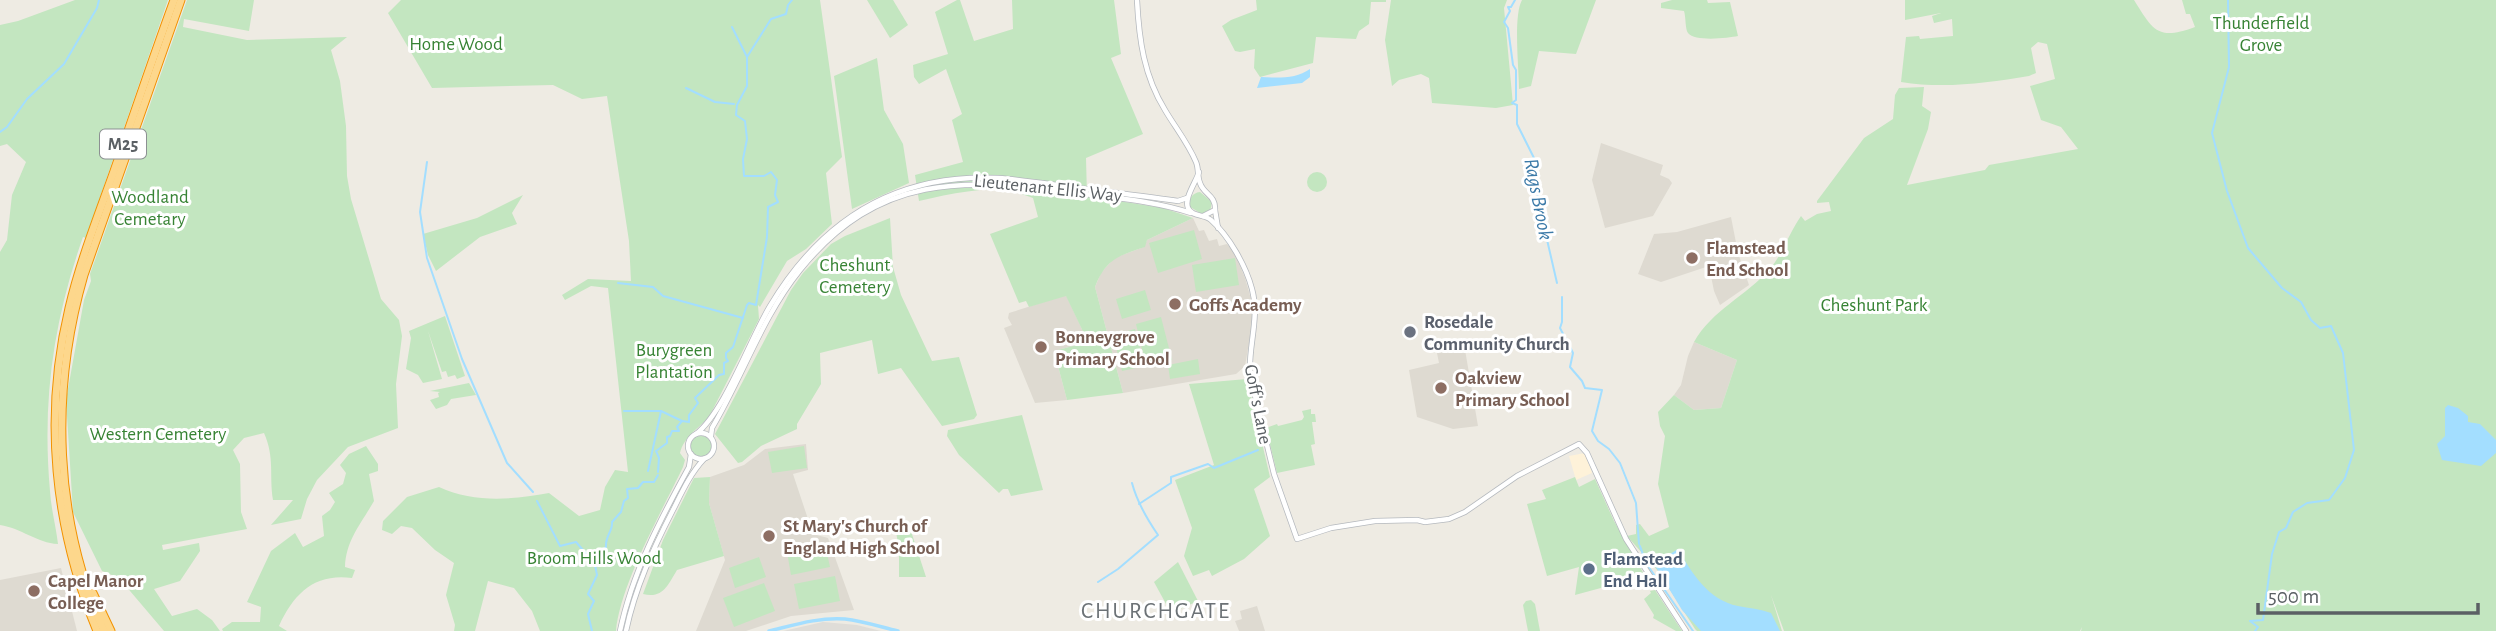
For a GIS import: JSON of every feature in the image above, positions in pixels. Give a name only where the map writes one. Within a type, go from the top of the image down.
[{"type":"highway","name":"M25","points":[[95,631],[80,596],[64,526],[56,463],[55,403],[61,345],[83,257],[174,0]]},
{"type":"highway","name":"M25","points":[[104,631],[78,557],[68,509],[62,450],[62,403],[70,333],[88,264],[181,0]]},
{"type":"highway","name":"M25","points":[[78,557],[111,631]]},
{"type":"main road","points":[[1137,0],[1139,41],[1150,79],[1158,99],[1192,154],[1199,172],[1200,184],[1213,198],[1215,210],[1203,216],[1192,213],[1188,208],[1187,198],[1199,172]]},
{"type":"main road","name":"Lieutenant Ellis Way","points":[[620,631],[635,581],[653,538],[689,467],[689,442],[711,420],[764,315],[797,267],[835,226],[876,201],[910,188],[965,178],[1024,181],[1178,201],[1187,198]]},
{"type":"main road","name":"Lieutenant Ellis Way","points":[[626,631],[639,584],[658,539],[685,485],[714,450],[712,428],[753,348],[785,290],[800,269],[839,230],[858,216],[900,197],[934,187],[966,183],[999,184],[1156,204],[1192,213]]},
{"type":"main road","points":[[1191,192],[1206,191]]},
{"type":"main road","name":"Goff's Lane","points":[[1215,210],[1220,232]]},
{"type":"main road","name":"Goff's Lane","points":[[1203,216],[1211,221],[1236,250],[1253,291],[1250,375],[1274,474],[1297,539],[1362,522],[1425,522],[1449,519],[1461,514],[1517,476],[1579,444],[1587,453],[1626,539],[1686,631]]},
{"type":"main road","points":[[696,434],[711,436]]},
{"type":"main road","points":[[691,454],[704,459]]},
{"type":"shaded area","points":[[1601,143],[1663,165],[1660,175],[1672,183],[1653,216],[1605,228],[1592,180]]},
{"type":"shaded area","name":"Flamstead End School","points":[[1731,217],[1738,253],[1749,285],[1720,305],[1709,266],[1661,282],[1638,274],[1654,234],[1677,232]]},
{"type":"shaded area","name":"Goffs Academy","points":[[1193,218],[1199,231],[1204,230],[1209,241],[1217,239],[1219,246],[1227,244],[1234,251],[1245,278],[1253,306],[1253,320],[1245,366],[1236,374],[1123,393],[1095,287],[1101,273],[1114,258],[1144,247],[1147,240]]},
{"type":"shaded area","name":"Bonneygrove Primary School","points":[[1066,295],[1088,342],[1054,351],[1067,400],[1035,403],[1004,328],[1012,325],[1008,318],[1009,313]]},
{"type":"shaded area","name":"Oakview Primary School","points":[[1463,338],[1478,426],[1453,429],[1417,417],[1409,370],[1439,363],[1435,343]]},
{"type":"shaded area","points":[[1694,342],[1737,360],[1721,408],[1694,410],[1674,395],[1681,385]]},
{"type":"shaded area","name":"St Mary's Church of England High School","points":[[806,444],[808,470],[793,474],[813,534],[828,538],[854,610],[791,616],[746,631],[696,631],[725,560],[709,503],[710,477],[744,465],[765,449]]},
{"type":"shaded area","points":[[1585,453],[1592,473],[1576,480],[1569,456]]},
{"type":"shaded area","name":"Capel Manor College","points":[[61,568],[77,631],[0,631],[0,580]]},
{"type":"shaded area","points":[[1257,606],[1265,631],[1239,631],[1235,621],[1242,619],[1240,611]]},
{"type":"shaded area","points":[[823,622],[857,625],[881,631],[783,631]]},
{"type":"green space","points":[[75,0],[168,0],[86,238],[83,237],[57,331],[49,394],[48,458],[58,544],[0,525],[0,252],[7,240],[12,195],[26,162],[7,144],[0,146],[0,25]]},
{"type":"green space","points":[[187,0],[254,0],[249,31],[184,19],[183,27],[247,40],[347,37],[331,50],[340,81],[351,199],[381,299],[399,320],[402,336],[396,384],[398,428],[348,447],[317,480],[301,519],[271,525],[293,500],[273,500],[271,459],[264,433],[244,438],[233,450],[240,464],[241,512],[247,529],[162,545],[163,550],[199,543],[200,551],[180,581],[154,589],[172,616],[197,609],[212,620],[220,631],[164,631],[119,578],[102,571],[73,512],[66,400],[84,300],[91,281],[90,274]]},
{"type":"green space","points":[[401,0],[820,0],[842,157],[826,173],[832,224],[806,249],[787,261],[760,307],[758,305],[759,319],[710,415],[682,447],[680,453],[685,460],[683,467],[633,570],[616,631],[540,631],[532,611],[514,588],[488,581],[475,631],[454,631],[455,625],[446,595],[454,563],[435,550],[412,528],[401,526],[392,534],[382,530],[383,521],[407,497],[439,487],[466,496],[493,499],[549,493],[579,516],[600,510],[605,487],[615,470],[628,472],[608,288],[591,286],[565,300],[562,295],[588,279],[631,281],[629,241],[607,96],[582,99],[553,85],[432,88],[388,13]]},
{"type":"green space","points":[[867,0],[893,0],[908,25],[890,38]]},
{"type":"green space","points":[[960,0],[974,41],[1013,29],[1012,0],[1114,0],[1121,54],[1111,58],[1143,134],[1086,158],[1087,196],[1163,208],[1193,218],[1147,240],[1145,247],[1114,260],[1104,270],[1095,287],[1123,393],[1067,400],[1054,351],[1088,342],[1066,296],[1029,307],[1026,301],[1019,303],[990,234],[1038,217],[1033,198],[1019,193],[1017,188],[1004,188],[919,201],[915,175],[963,162],[952,120],[962,114],[946,69],[919,84],[914,77],[913,65],[948,54],[935,12]]},
{"type":"green space","points":[[1256,0],[1386,2],[1371,2],[1369,24],[1359,31],[1356,39],[1316,37],[1313,63],[1260,77],[1254,68],[1255,49],[1235,51],[1222,26],[1257,10]]},
{"type":"green space","points":[[1391,0],[1507,0],[1504,8],[1513,105],[1496,108],[1432,103],[1429,78],[1421,74],[1399,80],[1392,86],[1385,40]]},
{"type":"green space","points":[[1522,0],[1596,0],[1576,54],[1539,51],[1531,86],[1519,89],[1517,30]]},
{"type":"green space","points":[[1672,0],[1730,2],[1738,36],[1712,39],[1692,36],[1687,31],[1684,11],[1661,8],[1661,3]]},
{"type":"green space","points":[[1905,0],[2134,0],[2157,30],[2172,33],[2195,27],[2190,14],[2186,14],[2182,0],[2496,0],[2496,631],[2081,631],[2082,627],[2080,631],[1784,631],[1771,595],[1782,631],[1695,629],[1658,571],[1627,536],[1636,534],[1636,525],[1640,524],[1649,536],[1669,527],[1658,484],[1665,436],[1658,412],[1674,395],[1694,410],[1721,408],[1737,360],[1694,342],[1701,331],[1770,269],[1801,216],[1805,221],[1817,214],[1831,211],[1829,202],[1817,201],[1864,138],[1893,119],[1895,95],[1899,88],[1924,87],[1922,106],[1931,112],[1928,129],[1907,185],[1985,170],[1989,165],[2078,149],[2061,127],[2041,120],[2030,86],[2055,79],[2047,44],[2038,42],[2031,48],[2036,73],[2029,76],[1949,85],[1901,82],[1906,37],[1919,36],[1920,39],[1953,36],[1952,19],[1934,23],[1932,16],[1941,13],[1905,20]]},
{"type":"green space","points":[[877,58],[884,110],[903,144],[909,183],[852,209],[834,76]]},
{"type":"green space","points":[[1317,172],[1324,175],[1327,182],[1324,189],[1317,192],[1310,189],[1307,182],[1310,175]]},
{"type":"green space","points":[[1200,192],[1212,202],[1210,212],[1202,214],[1190,207],[1191,197]]},
{"type":"green space","points":[[523,195],[512,213],[517,224],[480,237],[436,271],[428,255],[423,234],[477,218]]},
{"type":"green space","name":"Cheshunt Cemetery","points":[[890,218],[893,267],[901,295],[932,361],[959,357],[977,415],[974,419],[942,426],[901,368],[878,374],[872,340],[820,353],[821,384],[797,424],[797,429],[761,446],[738,463],[715,434],[791,290],[831,244]]},
{"type":"green space","points":[[1194,230],[1202,259],[1158,273],[1149,243]]},
{"type":"green space","points":[[1235,258],[1239,285],[1196,292],[1192,265]]},
{"type":"green space","points":[[1145,290],[1151,310],[1122,319],[1116,299]]},
{"type":"green space","points":[[445,316],[465,376],[457,379],[455,375],[448,377],[446,371],[442,372],[428,331],[442,379],[423,383],[418,375],[406,369],[411,338],[409,331]]},
{"type":"green space","points":[[1161,317],[1172,360],[1146,366],[1136,324]]},
{"type":"green space","points":[[1135,329],[1145,366],[1122,371],[1113,335]]},
{"type":"green space","points":[[1198,359],[1200,374],[1170,379],[1168,365]]},
{"type":"green space","points":[[1247,379],[1270,477],[1254,489],[1270,536],[1244,559],[1212,576],[1209,570],[1193,576],[1184,556],[1192,528],[1175,480],[1214,465],[1189,384]]},
{"type":"green space","points":[[469,383],[476,395],[451,399],[447,405],[436,409],[430,400],[439,397],[440,392],[430,391]]},
{"type":"green space","points":[[1311,409],[1316,422],[1312,422],[1315,444],[1311,445],[1315,465],[1277,473],[1266,428],[1302,420],[1302,411]]},
{"type":"green space","points":[[1022,415],[1043,490],[1011,496],[1008,489],[999,493],[959,455],[947,436],[948,430]]},
{"type":"green space","points":[[701,436],[709,439],[712,447],[709,455],[701,458],[693,455],[690,447],[693,439]]},
{"type":"green space","points":[[366,446],[378,464],[378,471],[369,474],[374,501],[355,532],[346,557],[345,567],[355,570],[352,578],[327,579],[307,588],[292,604],[279,626],[287,631],[223,631],[222,629],[232,622],[260,622],[261,607],[247,602],[271,551],[295,533],[303,547],[324,536],[322,516],[335,502],[329,493],[343,484],[346,473],[340,465],[349,454]]},
{"type":"green space","points":[[804,446],[807,468],[772,473],[768,452]]},
{"type":"green space","name":"Broom Hills Wood","points":[[710,477],[709,503],[724,556],[677,570],[668,586],[660,593],[643,594],[663,540],[694,478]]},
{"type":"green space","points":[[1575,477],[1579,487],[1595,479],[1614,521],[1645,576],[1575,595],[1579,567],[1547,576],[1527,504],[1546,499],[1542,490]]},
{"type":"green space","points":[[908,522],[926,577],[899,577],[899,549],[895,526]]},
{"type":"green space","points":[[825,544],[830,567],[791,575],[787,552]]},
{"type":"green space","points":[[759,557],[766,577],[735,588],[729,568]]},
{"type":"green space","points":[[1178,562],[1198,601],[1171,613],[1154,582]]},
{"type":"green space","points":[[835,576],[840,601],[799,609],[794,584]]},
{"type":"green space","points":[[764,583],[775,611],[734,627],[723,598]]},
{"type":"green space","points":[[1655,590],[1682,631],[1676,631],[1653,618],[1654,615],[1644,599],[1650,591]]},
{"type":"green space","points":[[1531,600],[1535,604],[1540,631],[1528,631],[1523,605]]},
{"type":"water","points":[[1310,69],[1310,77],[1302,83],[1257,88],[1261,77],[1293,76]]},
{"type":"water","points":[[2448,405],[2458,408],[2468,416],[2468,422],[2480,424],[2496,440],[2496,453],[2481,466],[2442,460],[2437,444],[2445,436],[2445,408]]},
{"type":"water","points":[[1678,549],[1695,576],[1710,592],[1727,603],[1771,613],[1780,631],[1701,631],[1682,610],[1654,564]]},
{"type":"waterway","points":[[0,132],[7,127],[27,99],[64,64],[99,0]]},
{"type":"waterway","points":[[658,472],[659,458],[656,451],[667,443],[667,437],[672,431],[679,431],[677,427],[682,421],[689,422],[689,415],[698,403],[695,398],[719,375],[724,374],[724,363],[728,361],[726,353],[733,347],[747,305],[756,305],[767,237],[768,207],[778,202],[775,195],[777,180],[771,172],[764,176],[744,176],[743,159],[747,139],[745,121],[736,115],[737,105],[747,86],[747,57],[771,19],[786,14],[792,0]]},
{"type":"waterway","name":"Rags Brook","points":[[1515,0],[1511,7],[1508,7],[1510,11],[1504,22],[1508,28],[1516,70],[1516,100],[1512,103],[1517,105],[1517,124],[1535,160],[1536,186],[1557,283]]},
{"type":"waterway","points":[[2228,0],[2229,67],[2212,133],[2227,191],[2248,248],[2282,288],[2301,302],[2311,320],[2320,328],[2331,326],[2343,353],[2354,450],[2345,478],[2329,500],[2307,503],[2293,512],[2286,528],[2279,532],[2272,554],[2263,620],[2250,621],[2258,627],[2255,631]]},
{"type":"waterway","points":[[732,27],[747,57]]},
{"type":"waterway","points":[[686,88],[715,102],[734,104]]},
{"type":"waterway","points":[[427,162],[420,212],[427,258],[462,359],[507,463],[533,492]]},
{"type":"waterway","points":[[618,283],[653,287],[663,296],[743,318]]},
{"type":"waterway","name":"Rags Brook","points":[[1562,297],[1560,328],[1573,353],[1570,367],[1585,388],[1602,390],[1592,431],[1620,463],[1636,503],[1639,544]]},
{"type":"waterway","points":[[624,411],[661,411],[682,421]]},
{"type":"waterway","points":[[648,471],[661,411]]},
{"type":"waterway","points":[[1139,504],[1171,483],[1171,477],[1208,464],[1214,468],[1258,450]]},
{"type":"waterway","points":[[592,631],[588,614],[594,601],[588,594],[597,575],[595,565],[600,560],[600,552],[606,547],[612,522],[628,498],[627,489],[638,488],[643,482],[654,482],[658,475]]},
{"type":"waterway","points":[[1098,582],[1158,535],[1143,510],[1132,483]]},
{"type":"waterway","points":[[537,501],[560,546],[576,542],[595,564]]},
{"type":"waterway","name":"Rags Brook","points":[[1640,546],[1646,563],[1693,631]]},
{"type":"waterway","points":[[769,631],[826,619],[858,621],[898,631]]},
{"type":"place","name":"Flamstead End School","points":[[1692,258]]},
{"type":"place","name":"Goffs Academy","points":[[1175,304]]},
{"type":"place","name":"Rosedale Community Church","points":[[1410,332]]},
{"type":"place","name":"Bonneygrove Primary School","points":[[1041,347]]},
{"type":"place","name":"Oakview Primary School","points":[[1441,388]]},
{"type":"place","name":"St Mary's Church of England High School","points":[[769,536]]},
{"type":"place","name":"Flamstead End Hall","points":[[1589,569]]},
{"type":"place","name":"Capel Manor College","points":[[34,591]]},
{"type":"district","name":"CHURCHGATE","points":[[1156,610]]},
{"type":"park label","name":"Thunderfield Grove","points":[[2261,33]]},
{"type":"park label","name":"Home Wood","points":[[456,43]]},
{"type":"park label","name":"Woodland Cemetary","points":[[150,207]]},
{"type":"park label","name":"Cheshunt Park","points":[[1874,304]]},
{"type":"park label","name":"Burygreen Plantation","points":[[674,360]]},
{"type":"park label","name":"Western Cemetery","points":[[158,433]]}]
